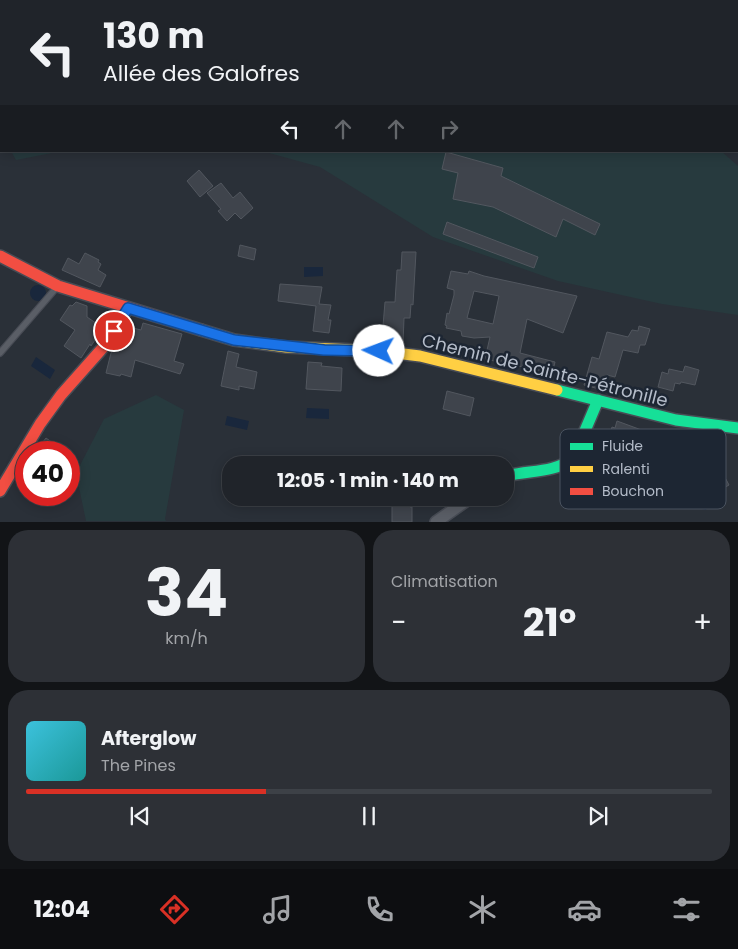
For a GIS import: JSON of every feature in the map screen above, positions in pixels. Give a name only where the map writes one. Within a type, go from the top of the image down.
[{"type":"street","name":"Chemin de Sainte-Pétronille","points":[[0,256],[58,286],[234,340],[286,346],[379,351],[420,356],[676,420],[738,428]]},
{"type":"street","points":[[0,490],[40,424],[61,395],[107,343],[128,308]]},
{"type":"street","points":[[586,429],[598,400]]},
{"type":"street","points":[[514,474],[560,466]]},
{"type":"street","points":[[436,522],[459,506]]},
{"type":"lane","points":[[0,353],[58,286]]},
{"type":"green space","points":[[12,152],[57,152],[16,160]]},
{"type":"green space","points":[[266,152],[722,152],[738,166],[738,315],[662,304],[558,281],[433,237],[320,167]]},
{"type":"green space","points":[[156,395],[184,410],[166,521],[86,521],[80,492],[80,465],[104,419]]},
{"type":"water","points":[[304,267],[323,267],[323,276],[304,277]]},
{"type":"water","points":[[38,285],[44,287],[46,293],[44,299],[38,301],[32,299],[30,293],[32,287]]},
{"type":"water","points":[[440,341],[446,341],[450,348],[446,355],[440,355],[436,351],[436,345]]},
{"type":"water","points":[[36,357],[55,370],[50,379],[31,366]]},
{"type":"water","points":[[371,357],[377,357],[382,362],[380,371],[371,373],[366,368],[366,362]]},
{"type":"water","points":[[307,408],[329,409],[329,419],[306,418]]},
{"type":"water","points":[[227,416],[249,421],[247,430],[225,425]]},
{"type":"building","points":[[446,152],[503,168],[501,176],[600,224],[595,235],[563,219],[556,237],[493,207],[453,199],[458,173],[442,169]]},
{"type":"building","points":[[199,170],[213,186],[200,197],[187,181]]},
{"type":"building","points":[[221,183],[233,198],[240,192],[253,208],[241,219],[235,213],[227,221],[218,211],[221,209],[207,193]]},
{"type":"building","points":[[447,222],[538,257],[534,268],[443,234]]},
{"type":"building","points":[[240,245],[256,249],[254,260],[238,256]]},
{"type":"building","points":[[402,252],[416,252],[413,305],[411,304],[410,318],[404,318],[403,344],[387,342],[388,326],[383,326],[385,302],[395,302],[397,270],[401,270]]},
{"type":"building","points":[[85,253],[99,260],[98,262],[101,264],[98,270],[106,275],[100,287],[62,270],[68,258],[79,264]]},
{"type":"building","points":[[451,271],[468,274],[469,271],[577,296],[563,333],[527,319],[520,353],[555,362],[551,378],[531,373],[532,369],[485,359],[490,337],[474,338],[462,336],[461,331],[446,328],[447,313],[449,314],[454,295],[454,290],[447,288]],"holes":[[[474,291],[499,296],[493,324],[467,318]]]},
{"type":"building","points":[[280,284],[322,287],[319,304],[331,305],[328,320],[331,320],[329,333],[313,331],[316,306],[278,301]]},
{"type":"building","points":[[76,302],[87,306],[87,317],[103,328],[81,358],[64,346],[75,330],[60,320],[70,305],[72,306]]},
{"type":"building","points":[[143,323],[182,334],[174,361],[184,364],[180,374],[135,360],[131,377],[106,373],[111,353],[123,335],[130,338],[133,328],[141,330]]},
{"type":"building","points":[[639,326],[650,329],[645,345],[640,345],[638,353],[623,350],[615,377],[607,375],[603,390],[584,385],[592,357],[599,359],[607,332],[628,337],[632,330],[638,331]]},
{"type":"building","points":[[228,351],[239,354],[236,367],[257,372],[254,389],[239,386],[239,390],[221,386]]},
{"type":"building","points":[[308,362],[322,363],[321,366],[342,368],[341,391],[306,389]]},
{"type":"building","points":[[685,366],[699,370],[695,385],[681,382],[680,384],[675,383],[673,391],[658,387],[662,372],[668,374],[669,369],[683,372]]},
{"type":"building","points":[[447,391],[474,398],[470,416],[443,409]]},
{"type":"building","points":[[617,421],[639,429],[611,429],[612,427],[615,428]]},
{"type":"building","points":[[392,506],[412,507],[412,522],[392,522]]},
{"type":"traffic: fast","points":[[557,390],[676,420],[738,428]]},
{"type":"traffic: fast","points":[[586,429],[598,400]]},
{"type":"traffic: fast","points":[[514,474],[560,466]]},
{"type":"traffic: slow","points":[[201,330],[234,340],[286,347],[379,351],[420,356],[557,390]]},
{"type":"traffic: jam","points":[[0,256],[58,286],[201,330]]},
{"type":"traffic: jam","points":[[0,491],[40,424],[61,395],[107,343],[128,308]]},
{"type":"route","points":[[114,331],[128,308],[234,340],[324,350],[379,351]]}]
